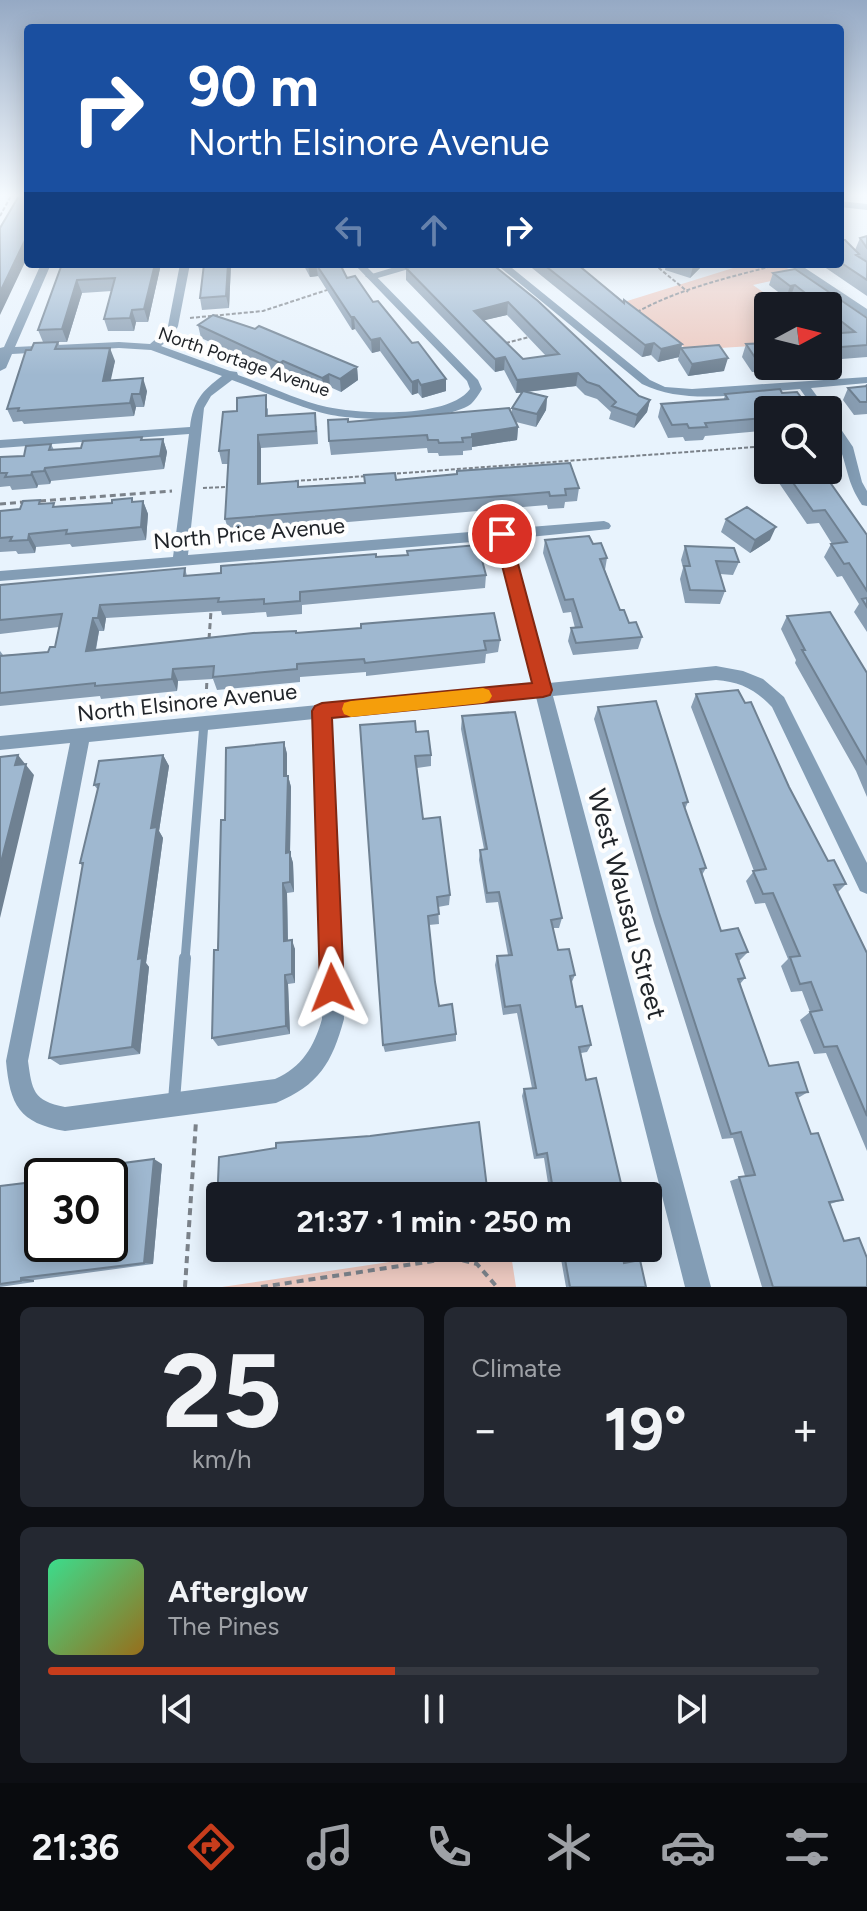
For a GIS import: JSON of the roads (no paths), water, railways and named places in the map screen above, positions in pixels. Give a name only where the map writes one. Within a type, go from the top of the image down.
[{"type":"street","points":[[0,368],[4,351],[44,268]]},
{"type":"street","points":[[153,347],[170,333],[173,326],[184,268]]},
{"type":"street","points":[[363,268],[371,276],[404,268]]},
{"type":"street","points":[[506,268],[646,382],[663,390],[692,393],[867,380]]},
{"type":"street","points":[[798,268],[867,314]]},
{"type":"street","name":"North Portage Avenue","points":[[4,351],[153,347],[324,410],[375,415],[463,407],[473,399],[476,389],[472,380],[371,276]]},
{"type":"street","points":[[180,561],[198,408],[206,394],[233,374]]},
{"type":"street","points":[[803,385],[811,396]]},
{"type":"street","points":[[0,444],[195,430]]},
{"type":"street","points":[[842,440],[847,447],[855,482],[867,502]]},
{"type":"street","name":"North Price Avenue","points":[[0,576],[604,526]]},
{"type":"street","name":"West Wausau Street","points":[[502,534],[698,1287]]},
{"type":"street","name":"North Elsinore Avenue","points":[[0,743],[716,673],[738,675],[759,683],[778,702],[867,884]]},
{"type":"street","points":[[81,735],[17,1061],[20,1089],[30,1108],[46,1116],[65,1119],[276,1091],[298,1083],[317,1065],[327,1044],[333,1019],[322,711]]},
{"type":"lane","points":[[185,1103],[204,723]]}]
